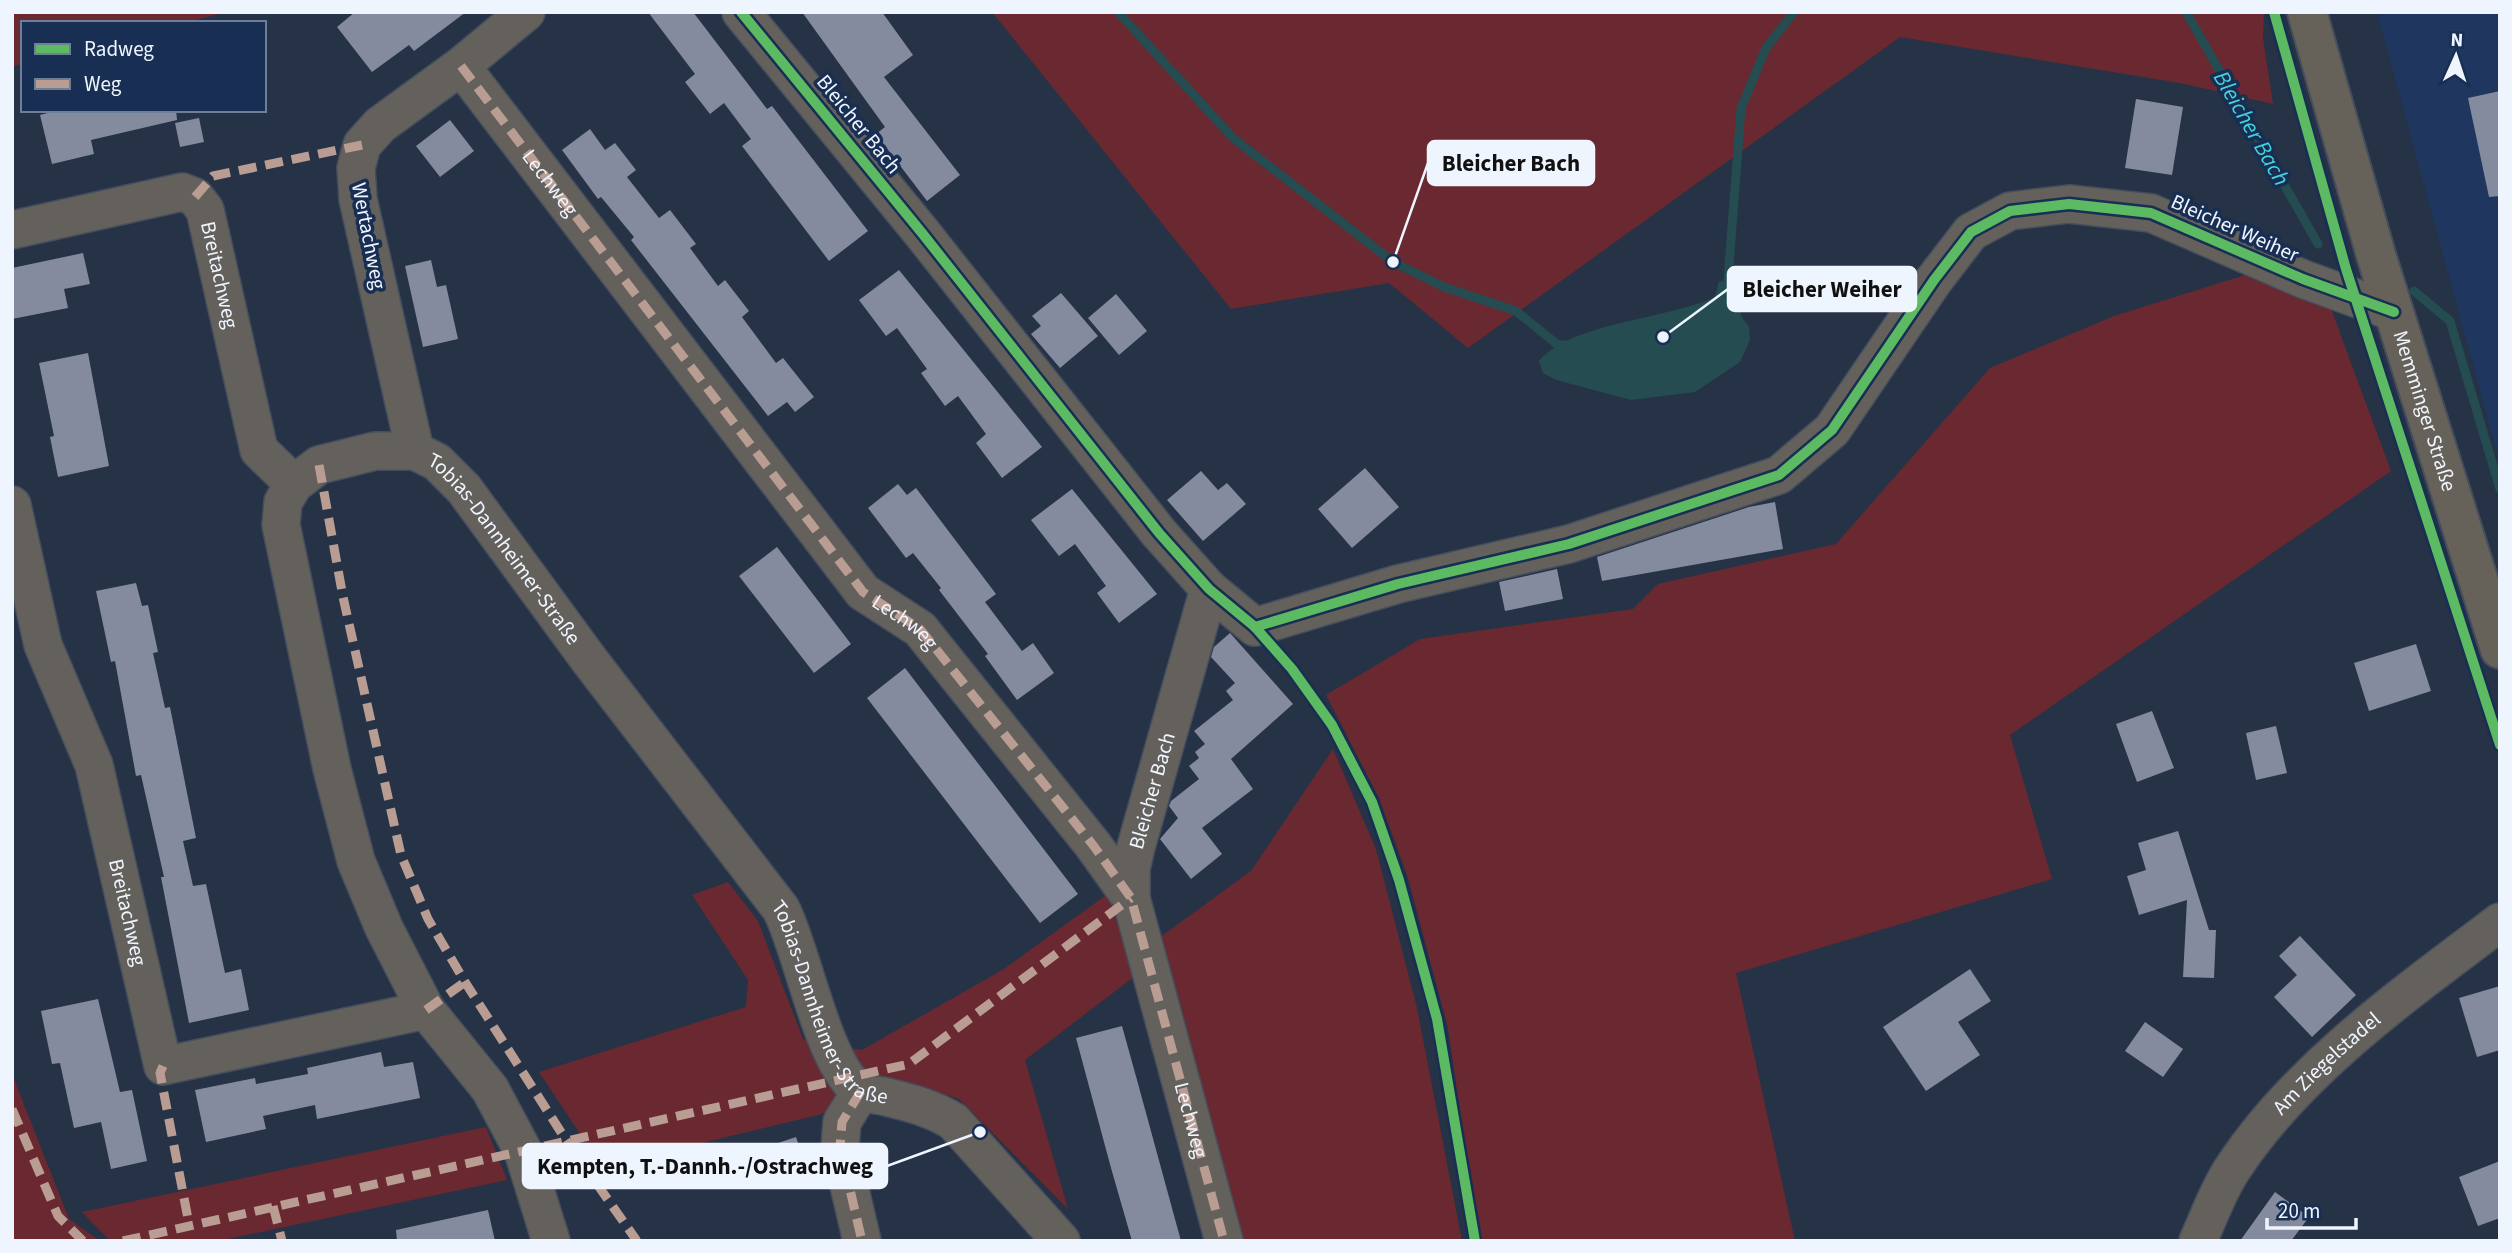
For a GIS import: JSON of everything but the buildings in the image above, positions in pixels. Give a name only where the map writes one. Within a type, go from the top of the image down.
[{"type":"main road","name":"Memminger Straße","points":[[2306,12],[2394,312],[2500,649]]},
{"type":"street","name":"Wertachweg","points":[[415,451],[358,199],[356,168],[362,145],[380,125],[461,66],[526,12]]},
{"type":"street","name":"Bleicher Bach","points":[[741,12],[930,243],[1159,533],[1209,589],[1136,847],[1131,869],[1131,898]]},
{"type":"street","name":"Lechweg","points":[[461,66],[863,592],[919,629],[1093,845],[1131,898],[1224,1241]]},
{"type":"street","name":"Breitachweg","points":[[12,230],[182,192],[195,197],[205,210],[260,450],[294,484]]},
{"type":"street","name":"Bleicher Weiher","points":[[1209,589],[1255,627],[1398,584],[1569,544],[1779,475],[1832,430],[1970,232],[2010,211],[2068,204],[2151,213],[2303,279],[2394,312]]},
{"type":"street","name":"Tobias-Dannheimer-Straße","points":[[294,484],[319,465],[375,452],[415,451],[437,462],[464,489],[590,661],[759,877],[793,932],[831,1051],[860,1091],[931,1108],[953,1121],[1060,1241]]},
{"type":"street","points":[[294,484],[283,502],[281,525],[332,769],[356,861],[384,928],[426,1010],[490,1089],[523,1152],[551,1241]]},
{"type":"street","name":"Breitachweg","points":[[12,505],[43,645],[94,765],[163,1066],[426,1010]]},
{"type":"street","name":"Am Ziegelstadel","points":[[2198,1241],[2232,1169],[2290,1095],[2410,990],[2500,922]]},
{"type":"street","points":[[860,1091],[842,1122],[840,1147],[862,1241]]},
{"type":"shaded area","points":[[12,12],[226,12],[192,21],[21,21],[21,65],[12,67]]},
{"type":"shaded area","points":[[992,12],[2264,12],[2263,38],[2273,104],[2180,83],[1900,37],[1468,348],[1389,283],[1231,309]]},
{"type":"shaded area","points":[[2377,12],[2500,12],[2500,464]]},
{"type":"shaded area","points":[[2258,271],[2326,295],[2391,471],[2010,735],[2052,879],[1736,973],[1795,1241],[1482,1241],[1473,1203],[1448,1028],[1408,878],[1379,798],[1326,695],[1420,639],[1633,609],[1658,584],[1836,544],[1990,368],[2114,316]]},
{"type":"shaded area","points":[[1719,281],[1729,282],[1739,292],[1741,316],[1749,327],[1750,340],[1740,362],[1695,392],[1631,400],[1556,380],[1543,373],[1539,361],[1553,348],[1596,330],[1695,305],[1715,297]]},
{"type":"shaded area","points":[[1333,749],[1376,849],[1417,1008],[1462,1241],[1243,1241],[1159,938],[1251,871]]},
{"type":"shaded area","points":[[728,882],[758,921],[803,1039],[862,1050],[1004,969],[1109,893],[1135,976],[1025,1060],[1068,1209],[959,1099],[908,1084],[818,1115],[602,1167],[539,1072],[746,1007],[748,980],[692,895]]},
{"type":"shaded area","points":[[12,1074],[69,1219],[100,1241],[12,1241]]},
{"type":"shaded area","points":[[486,1127],[507,1180],[218,1241],[110,1241],[82,1212]]},
{"type":"waterway","name":"Bleicher Bach","points":[[1118,12],[1233,138],[1393,262],[1444,287],[1516,311],[1558,345],[1567,345]]},
{"type":"waterway","name":"Bleicher Bach","points":[[1727,293],[1741,108],[1766,48],[1794,12]]},
{"type":"waterway","name":"Bleicher Bach","points":[[2186,12],[2318,244]]},
{"type":"waterway","name":"Bleicher Bach","points":[[2414,291],[2450,321],[2500,489]]},
{"type":"marked path","points":[[461,66],[863,592],[920,629],[1093,845],[1131,898],[1224,1241]]},
{"type":"marked path","points":[[195,197],[213,176],[362,145]]},
{"type":"marked path","points":[[319,465],[343,597],[401,855],[428,919],[465,982],[566,1140],[637,1241]]},
{"type":"marked path","points":[[123,1241],[909,1064],[1131,898]]},
{"type":"marked path","points":[[426,1010],[465,982]]},
{"type":"marked path","points":[[163,1066],[160,1073],[189,1224]]},
{"type":"marked path","points":[[861,1091],[842,1122],[840,1147],[862,1241]]},
{"type":"marked path","points":[[12,1109],[58,1216],[83,1241]]},
{"type":"marked path","points":[[273,1206],[282,1241]]},
{"type":"cycle path","points":[[741,12],[922,233],[1159,533],[1209,589],[1255,627],[1292,669],[1332,725],[1372,802],[1399,880],[1437,1019],[1475,1241]]},
{"type":"cycle path","points":[[2274,12],[2346,269],[2500,745]]},
{"type":"cycle path","points":[[1255,627],[1398,584],[1569,544],[1779,475],[1832,430],[1934,280],[1971,232],[2010,211],[2069,204],[2151,213],[2303,279],[2394,312]]},
{"type":"place","name":"Bleicher Bach","points":[[1393,262]]},
{"type":"place","name":"Bleicher Weiher","points":[[1663,337]]},
{"type":"place","name":"Kempten, T.-Dannh.-/Ostrachweg","points":[[980,1132]]}]
